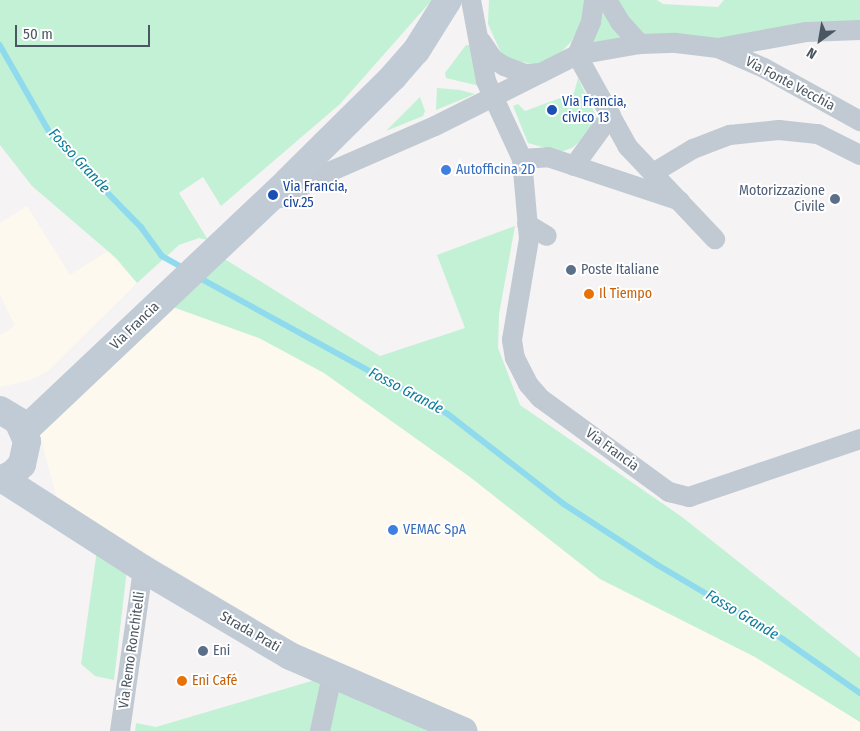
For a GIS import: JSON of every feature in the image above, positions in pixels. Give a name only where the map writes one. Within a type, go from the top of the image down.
[{"type":"street","name":"Via Francia","points":[[2,480],[22,464],[25,442],[162,299],[244,219],[288,182],[416,51],[448,0]]},
{"type":"street","name":"Via Francia","points":[[288,182],[347,142],[416,79],[449,32],[464,0]]},
{"type":"street","name":"Via Francia","points":[[471,0],[492,98],[522,159],[529,239],[512,340],[515,358],[528,384],[540,398],[669,492],[689,497],[860,439]]},
{"type":"street","points":[[594,0],[591,22],[577,55],[628,147],[715,239]]},
{"type":"street","points":[[607,0],[620,22],[640,44]]},
{"type":"street","points":[[718,48],[806,32],[860,30]]},
{"type":"street","name":"Via Francia","points":[[477,35],[498,62],[525,74],[543,73]]},
{"type":"street","name":"Via Francia","points":[[244,219],[320,176],[492,98],[577,55],[640,44],[676,43],[718,48]]},
{"type":"street","name":"Via Fonte Vecchia","points":[[718,48],[764,68],[860,121]]},
{"type":"street","points":[[416,51],[416,79]]},
{"type":"street","points":[[574,166],[611,115]]},
{"type":"street","points":[[653,174],[693,148],[730,135],[779,130],[818,134],[860,154]]},
{"type":"street","points":[[522,159],[548,157],[680,201]]},
{"type":"street","points":[[528,224],[547,236]]},
{"type":"street","points":[[0,410],[18,421],[50,508]]},
{"type":"street","name":"Strada Prati","points":[[2,480],[50,508],[144,569],[290,656],[332,676],[463,731]]},
{"type":"street","name":"Via Remo Ronchitelli","points":[[120,731],[144,569]]},
{"type":"street","points":[[320,731],[332,676]]},
{"type":"shaded area","points":[[27,206],[70,275],[108,251],[137,283],[48,371],[30,380],[0,387],[0,335],[15,326],[0,295],[0,223]]},
{"type":"shaded area","points":[[170,306],[259,338],[324,373],[470,477],[600,579],[755,657],[860,722],[860,731],[482,731],[327,663],[57,499],[39,432]]},
{"type":"green space","points":[[0,0],[432,0],[340,104],[221,206],[203,177],[179,193],[208,240],[199,238],[179,245],[137,283],[116,258],[32,186],[0,145]]},
{"type":"green space","points":[[489,0],[586,0],[583,19],[571,42],[560,53],[536,64],[514,61],[502,55],[488,24]]},
{"type":"green space","points":[[616,0],[657,0],[663,4],[718,7],[724,0],[860,0],[860,23],[718,41],[640,44]]},
{"type":"green space","points":[[600,1],[623,39],[591,46]]},
{"type":"green space","points":[[466,45],[470,45],[480,86],[446,78],[445,73]]},
{"type":"green space","points":[[578,78],[598,120],[585,137],[572,148],[560,152],[528,143],[513,106],[518,104],[525,111],[574,93]]},
{"type":"green space","points":[[437,88],[460,90],[475,94],[436,110]]},
{"type":"green space","points":[[420,97],[425,111],[423,116],[386,131]]},
{"type":"green space","points":[[515,226],[499,314],[498,348],[520,405],[682,517],[860,658],[860,722],[755,657],[600,579],[470,477],[324,373],[259,338],[170,306],[223,258],[380,356],[465,328],[437,255]]},
{"type":"green space","points":[[97,550],[127,569],[114,680],[95,676],[81,664]]},
{"type":"green space","points":[[315,680],[435,731],[135,731],[136,723],[156,727]]},
{"type":"waterway","name":"Fosso Grande","points":[[0,45],[52,136],[142,228],[162,256],[184,268]]},
{"type":"waterway","name":"Fosso Grande","points":[[198,277],[448,414],[564,504],[658,565],[783,639],[860,693]]},
{"type":"place","name":"Via Francia, civico 13","points":[[552,110]]},
{"type":"place","name":"Autofficina 2D","points":[[446,170]]},
{"type":"place","name":"Via Francia, civ.25","points":[[273,195]]},
{"type":"place","name":"Motorizzazione Civile","points":[[835,199]]},
{"type":"place","name":"Poste Italiane","points":[[571,270]]},
{"type":"place","name":"Il Tiempo","points":[[589,294]]},
{"type":"place","name":"VEMAC SpA","points":[[393,530]]},
{"type":"place","name":"Eni","points":[[203,651]]},
{"type":"place","name":"Eni Café","points":[[182,681]]}]
